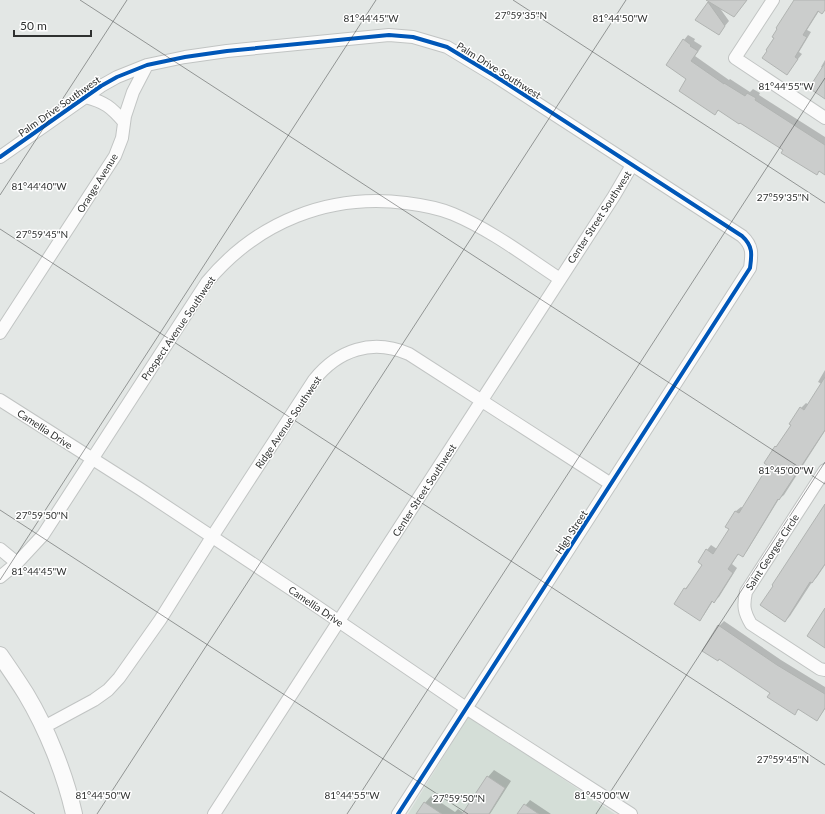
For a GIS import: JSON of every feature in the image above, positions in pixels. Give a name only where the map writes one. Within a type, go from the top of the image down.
[{"type":"street","points":[[773,0],[735,58],[825,118]]},
{"type":"street","name":"Palm Drive Southwest","points":[[0,157],[101,86],[116,77],[147,65],[185,57],[242,50],[389,35],[413,37],[448,47],[495,76],[742,236],[748,241],[752,249],[752,256]]},
{"type":"street","name":"Orange Avenue","points":[[0,333],[115,156],[122,138],[124,122],[133,92],[147,65]]},
{"type":"street","points":[[85,97],[99,100],[108,105],[124,122]]},
{"type":"street","name":"Center Street Southwest","points":[[214,814],[614,196],[632,165]]},
{"type":"street","name":"Prospect Avenue Southwest","points":[[0,577],[17,563],[43,535],[216,270],[242,247],[262,233],[287,220],[313,210],[346,202],[382,200],[420,205],[452,214],[481,228],[560,279]]},
{"type":"street","name":"High Street","points":[[398,814],[750,268],[752,256]]},
{"type":"street","name":"Ridge Avenue Southwest","points":[[44,727],[94,700],[108,690],[119,678],[160,620],[314,380],[332,362],[346,354],[368,348],[380,347],[401,351],[416,358],[611,484]]},
{"type":"street","name":"Camellia Drive","points":[[0,400],[92,458],[466,708],[631,814]]},
{"type":"street","name":"Saint Georges Circle","points":[[825,470],[746,592],[743,603],[746,615],[751,624],[820,669],[825,670]]},
{"type":"street","points":[[0,549],[17,563]]},
{"type":"street","points":[[0,656],[26,694],[44,727],[66,786],[74,814]]},
{"type":"shaded area","points":[[468,717],[532,758],[615,814],[408,814]]},
{"type":"building","points":[[706,0],[747,0],[734,17]]},
{"type":"building","points":[[794,0],[825,0],[825,10],[822,14],[818,11],[803,35],[807,37],[795,57],[798,59],[787,75],[762,58],[774,38],[772,37],[777,29],[776,28]]},
{"type":"building","points":[[708,2],[725,26],[719,35],[695,20]]},
{"type":"building","points":[[683,39],[698,51],[691,61],[724,84],[745,96],[747,93],[756,98],[755,100],[825,145],[825,175],[819,171],[817,175],[781,153],[783,150],[740,123],[739,124],[718,110],[715,115],[679,91],[686,79],[666,65]]},
{"type":"building","points":[[825,63],[825,99],[809,88]]},
{"type":"building","points":[[825,377],[825,430],[779,500],[778,499],[743,557],[738,554],[728,569],[733,573],[714,603],[712,601],[700,621],[674,604],[684,588],[686,589],[702,565],[698,562],[706,549],[713,554],[729,529],[725,527],[735,511],[739,513],[768,466],[764,463],[791,425],[789,424],[800,407],[804,410]]},
{"type":"building","points":[[825,504],[825,564],[812,583],[810,582],[785,622],[760,605]]},
{"type":"building","points":[[825,608],[825,648],[807,636]]},
{"type":"building","points":[[718,625],[777,665],[825,694],[825,708],[817,721],[798,709],[795,715],[767,697],[770,693],[719,659],[718,661],[702,651]]},
{"type":"building","points":[[487,776],[505,788],[489,814],[462,814]]},
{"type":"building","points":[[424,802],[442,814],[416,814]]},
{"type":"building","points":[[524,804],[539,814],[517,814]]},
{"type":"cycle path","points":[[0,157],[101,86],[117,77],[147,65],[185,57],[227,51],[389,35],[413,37],[447,47],[495,76],[742,236],[748,243],[751,250],[750,268],[398,814]]}]
